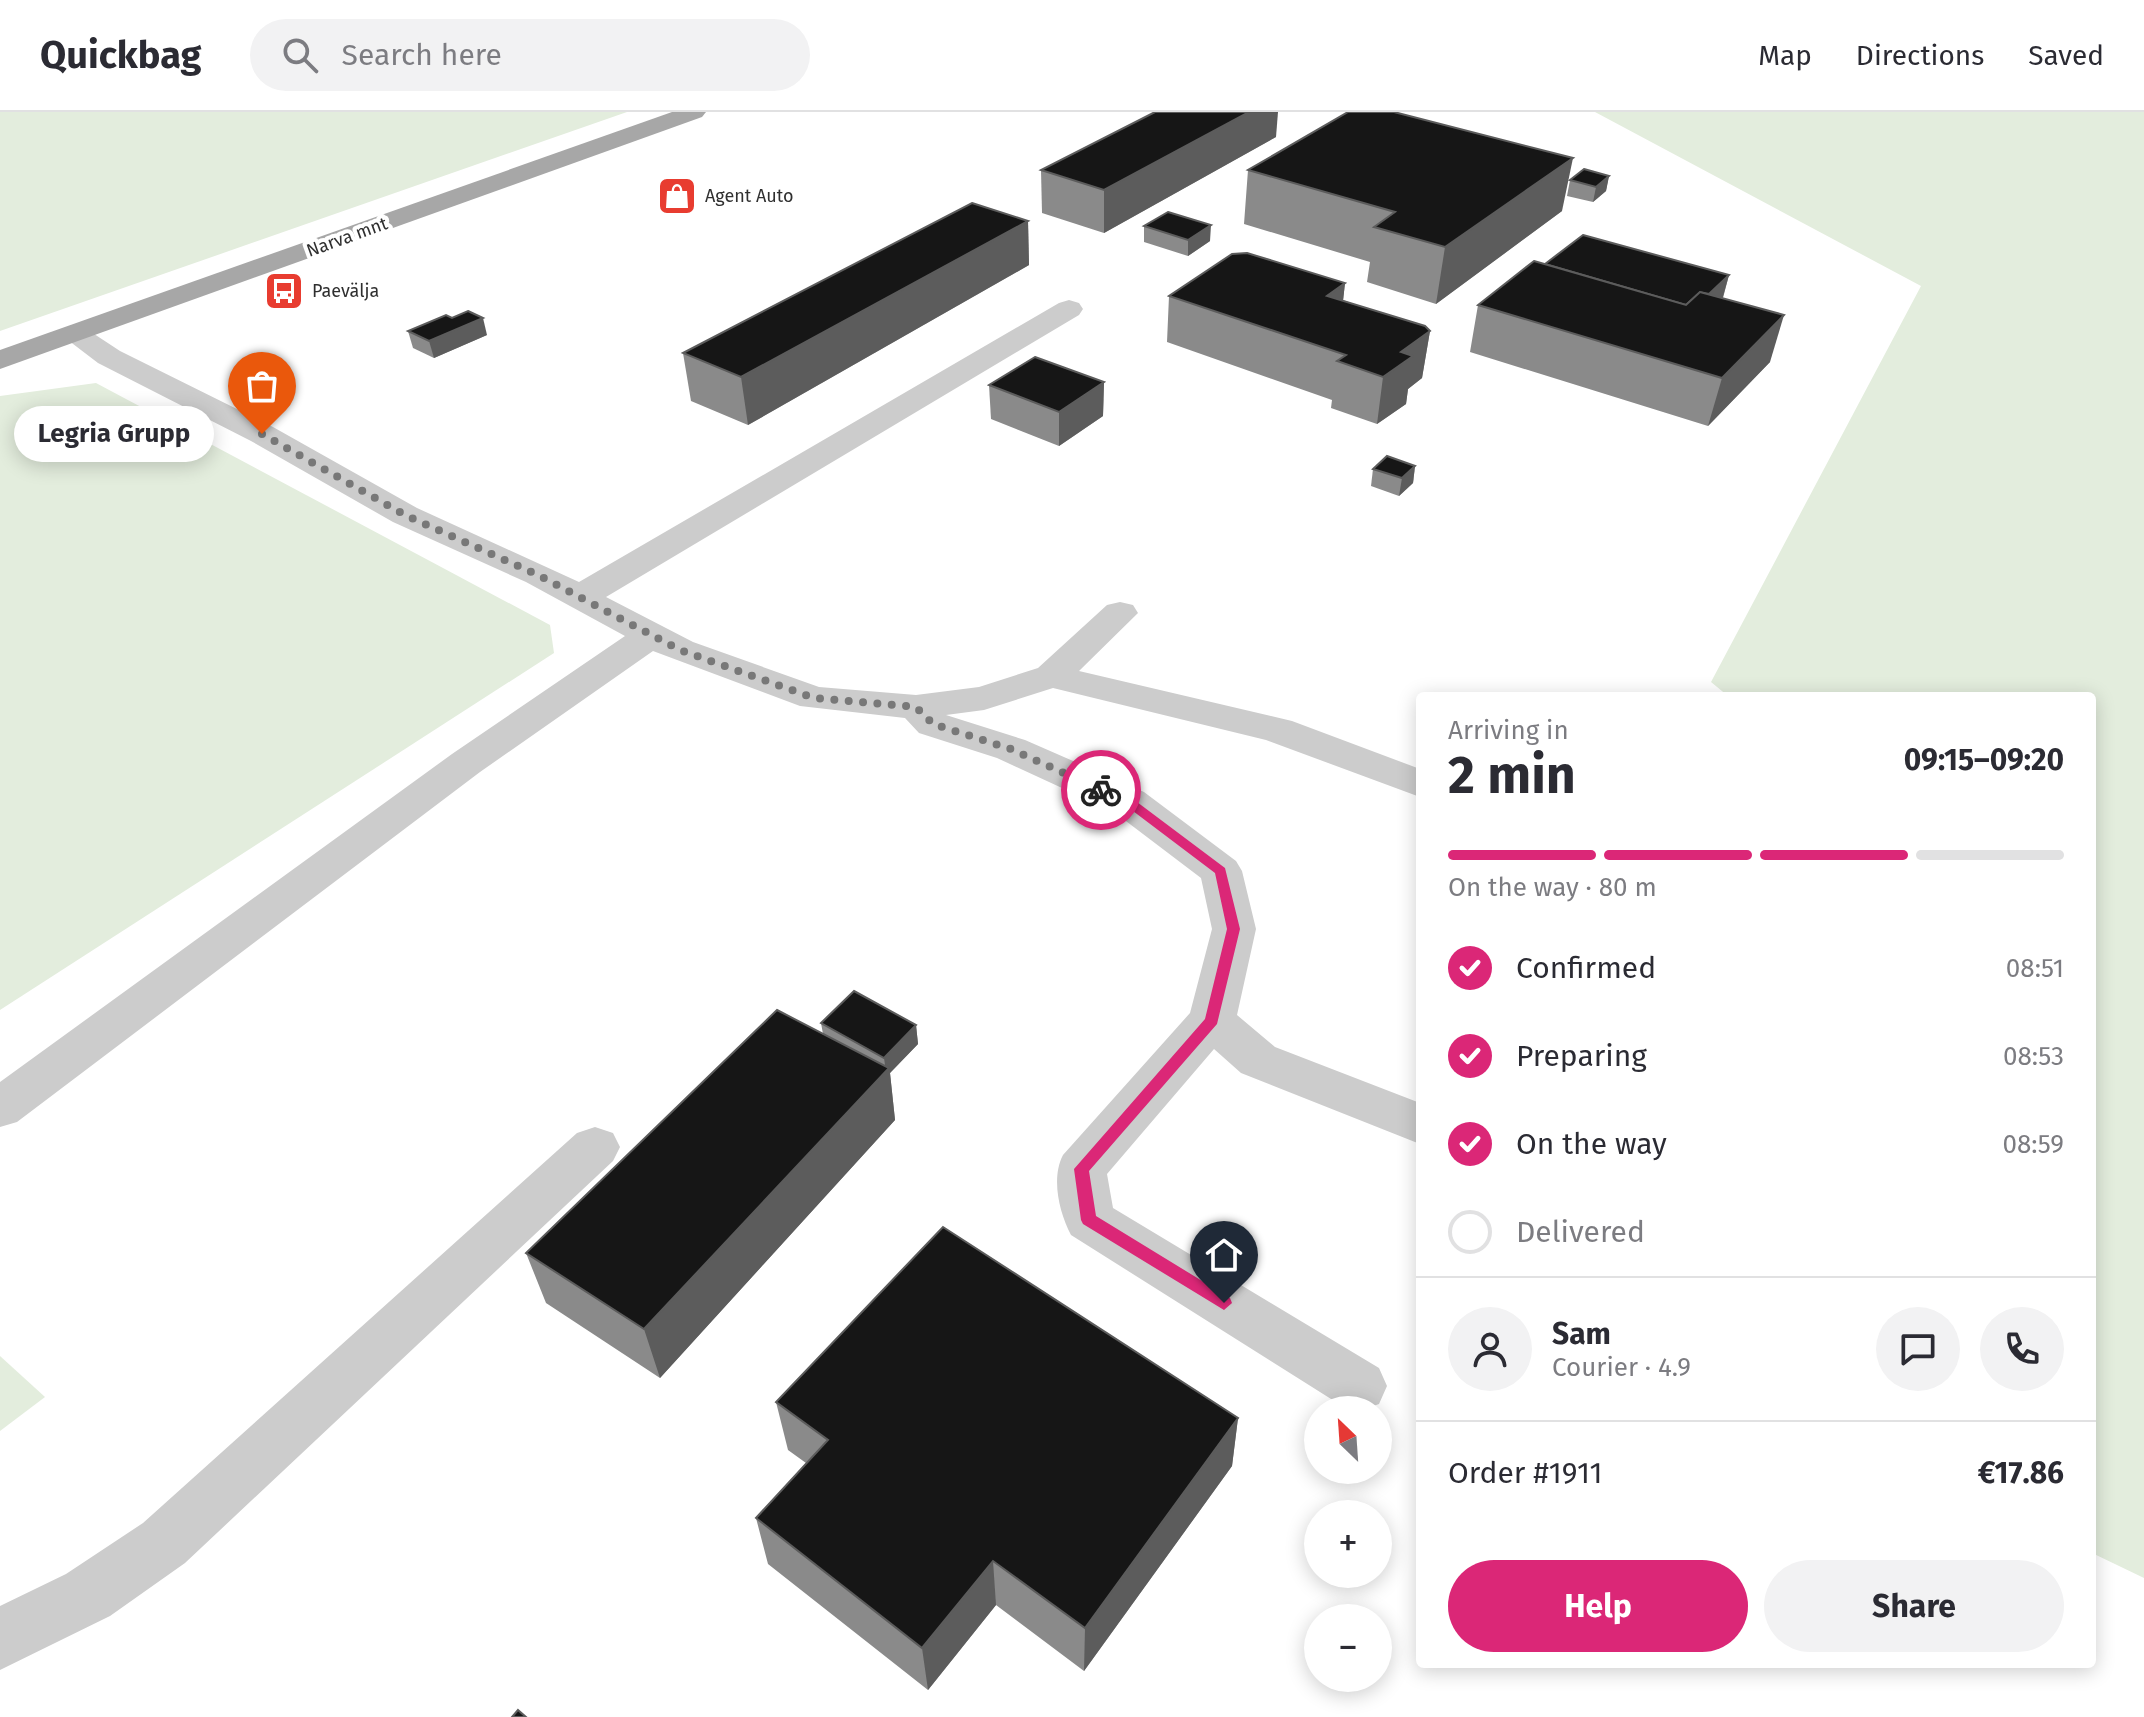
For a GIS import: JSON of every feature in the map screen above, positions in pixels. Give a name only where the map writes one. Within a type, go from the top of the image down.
[{"type":"main road","name":"Narva mnt","points":[[0,360],[694,112]]},
{"type":"lane","points":[[580,597],[1069,309]]},
{"type":"lane","points":[[75,334],[109,357],[262,434],[405,515],[580,597],[680,650],[814,698],[916,707],[984,698],[1051,676],[1120,613]]},
{"type":"lane","points":[[0,1108],[466,763],[651,635]]},
{"type":"lane","points":[[1051,676],[1278,730],[1416,782]]},
{"type":"lane","points":[[916,707],[933,724],[1011,749],[1129,802],[1221,871],[1234,929],[1212,1020],[1081,1169],[1089,1220],[1359,1386]]},
{"type":"lane","points":[[1212,1020],[1258,1060],[1416,1122]]},
{"type":"lane","points":[[0,1639],[88,1595],[164,1543],[595,1147]]},
{"type":"green space","points":[[0,112],[627,112],[0,331]]},
{"type":"green space","points":[[1595,112],[2144,112],[2144,1578],[2096,1555],[2096,692],[1723,692],[1711,682],[1921,286]]},
{"type":"green space","points":[[96,383],[550,625],[554,653],[0,1010],[0,396]]},
{"type":"green space","points":[[0,1356],[45,1397],[0,1431]]},
{"type":"building","points":[[1155,112],[1249,112],[1104,190],[1041,170]]},
{"type":"building","points":[[1348,112],[1394,112],[1573,158],[1445,247],[1374,227],[1395,212],[1248,170]]},
{"type":"building","points":[[1584,169],[1609,176],[1596,187],[1570,180]]},
{"type":"building","points":[[972,203],[1028,221],[741,377],[683,353]]},
{"type":"building","points":[[1168,212],[1211,225],[1188,240],[1144,226]]},
{"type":"building","points":[[1583,235],[1729,275],[1709,294],[1700,292],[1686,305],[1545,264]]},
{"type":"building","points":[[1247,253],[1345,283],[1327,296],[1425,326],[1430,331],[1401,352],[1413,356],[1383,377],[1337,361],[1346,355],[1169,296],[1232,254]]},
{"type":"building","points":[[1534,261],[1686,305],[1700,292],[1784,315],[1722,378],[1478,305]]},
{"type":"building","points":[[468,311],[483,318],[429,341],[408,331],[446,315],[452,318]]},
{"type":"building","points":[[1035,357],[1104,382],[1059,412],[989,385]]},
{"type":"building","points":[[1387,456],[1415,466],[1402,478],[1373,469]]},
{"type":"building","points":[[854,991],[916,1025],[884,1058],[821,1023]]},
{"type":"building","points":[[777,1010],[889,1068],[644,1329],[526,1253]]},
{"type":"building","points":[[943,1227],[1238,1418],[1085,1628],[993,1561],[922,1648],[756,1518],[828,1440],[776,1402]]},
{"type":"building","points":[[518,1710],[526,1717],[512,1717]]},
{"type":"way so far","points":[[262,434],[405,515],[538,575],[680,650],[814,698],[916,707],[933,724],[1011,749],[1101,790]]},
{"type":"place","name":"Agent Auto","points":[[677,196]]},
{"type":"place","name":"Paevälja","points":[[284,291]]},
{"type":"place","name":"Legria Grupp","points":[[262,434]]},
{"type":"route","points":[[1101,790],[1129,802],[1221,871],[1234,929],[1212,1020],[1081,1169],[1089,1220],[1224,1303]]}]
